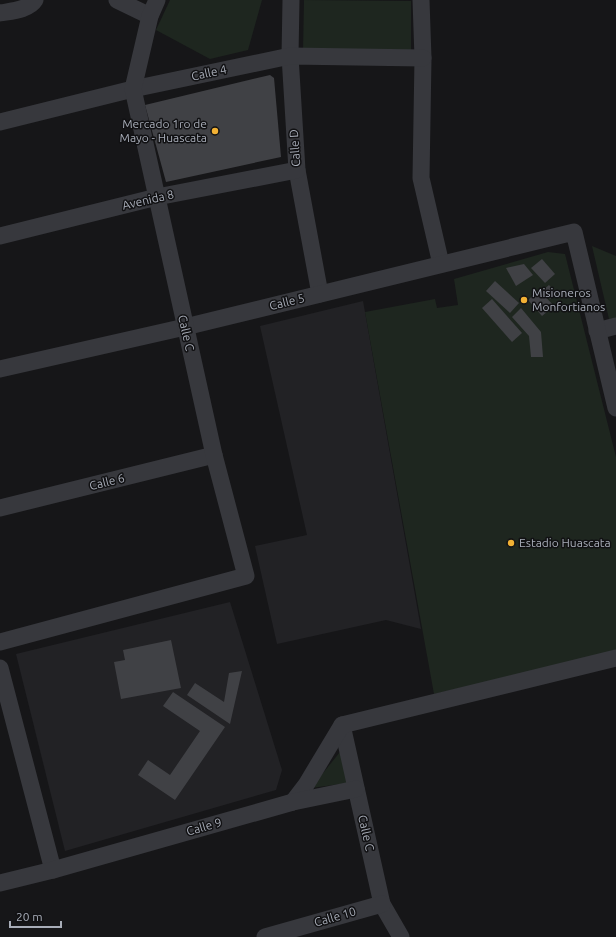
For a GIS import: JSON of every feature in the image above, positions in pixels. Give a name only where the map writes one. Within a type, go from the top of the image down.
[{"type":"street","points":[[0,13],[21,9],[33,3],[35,0]]},
{"type":"street","points":[[117,0],[150,16]]},
{"type":"street","points":[[133,89],[150,16],[157,0]]},
{"type":"street","name":"Calle D","points":[[291,0],[290,56],[296,170],[320,294]]},
{"type":"street","points":[[421,0],[423,58],[421,178],[441,264]]},
{"type":"street","name":"Calle 4","points":[[0,122],[133,89],[290,56],[423,58]]},
{"type":"street","name":"Calle C","points":[[0,642],[246,576],[214,455],[133,89]]},
{"type":"street","name":"Avenida 8","points":[[0,236],[157,197],[296,170]]},
{"type":"street","name":"Calle 5","points":[[0,369],[185,327],[574,232],[597,331]]},
{"type":"street","points":[[616,326],[597,331],[616,408]]},
{"type":"street","name":"Calle 6","points":[[0,508],[214,455]]},
{"type":"street","points":[[293,802],[306,785],[342,725],[616,658]]},
{"type":"street","points":[[0,668],[53,870]]},
{"type":"street","name":"Calle C","points":[[342,725],[382,904],[401,937]]},
{"type":"street","name":"Calle 9","points":[[0,883],[53,870],[293,802],[356,789]]},
{"type":"street","name":"Calle 10","points":[[265,937],[382,904]]},
{"type":"shaded area","points":[[170,0],[262,0],[248,50],[210,59],[156,30]]},
{"type":"shaded area","points":[[304,0],[411,1],[411,52],[303,52]]},
{"type":"shaded area","points":[[592,246],[616,256],[616,318],[609,319]]},
{"type":"shaded area","name":"Estadio Huascata","points":[[548,252],[565,254],[616,457],[616,653],[434,694],[365,312],[435,299],[437,308],[458,305],[454,279]]},
{"type":"shaded area","points":[[363,301],[421,629],[386,620],[277,644],[255,546],[307,535],[260,326]]},
{"type":"shaded area","points":[[230,602],[282,770],[276,790],[65,851],[16,654]]},
{"type":"shaded area","points":[[340,752],[348,783],[311,788]]},
{"type":"building","name":"Mercado 1ro de Mayo - Huascata","points":[[270,75],[274,78],[281,157],[166,182],[145,105]]},
{"type":"building","points":[[542,259],[555,274],[545,283],[531,268]]},
{"type":"building","points":[[524,264],[533,275],[516,286],[506,268]]},
{"type":"building","points":[[495,281],[519,303],[510,313],[486,291]]},
{"type":"building","points":[[549,285],[557,294],[550,299],[543,290]]},
{"type":"building","points":[[539,290],[554,306],[542,316],[528,300]]},
{"type":"building","points":[[492,299],[522,333],[512,342],[482,308]]},
{"type":"building","points":[[521,308],[541,332],[543,357],[531,357],[529,336],[512,317]]},
{"type":"building","points":[[171,640],[181,688],[121,699],[114,662],[125,660],[123,650]]},
{"type":"building","points":[[242,671],[230,724],[187,695],[195,683],[224,702],[229,673]]},
{"type":"building","points":[[173,692],[225,727],[175,800],[138,775],[148,760],[170,775],[200,731],[163,706]]},
{"type":"place","name":"Mercado 1ro de Mayo - Huascata","points":[[215,131]]},
{"type":"place","name":"Misioneros Monfortianos","points":[[524,300]]},
{"type":"place","name":"Estadio Huascata","points":[[511,543]]}]
